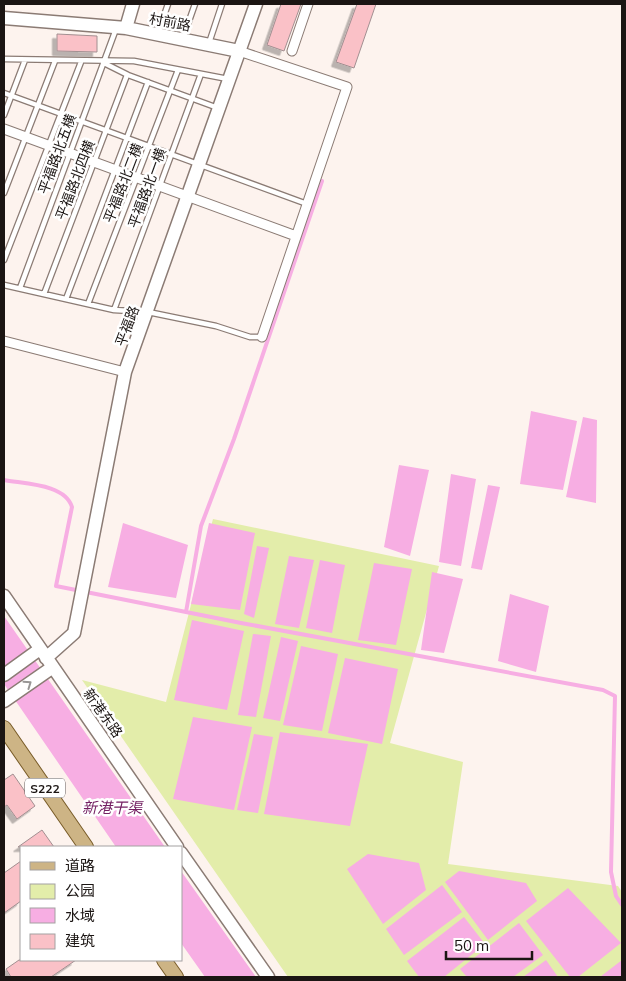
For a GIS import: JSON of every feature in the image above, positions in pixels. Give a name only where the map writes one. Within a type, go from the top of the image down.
[{"type":"main road","name":"S222","points":[[4,728],[85,846]]},
{"type":"main road","points":[[165,961],[176,977]]},
{"type":"street","points":[[121,28],[133,4]]},
{"type":"street","name":"平福路","points":[[46,658],[74,633],[125,372],[148,312],[256,4]]},
{"type":"street","points":[[292,51],[308,4]]},
{"type":"street","name":"村前路","points":[[4,18],[121,28],[239,51]]},
{"type":"street","points":[[239,51],[347,87],[262,337]]},
{"type":"street","points":[[4,130],[296,236]]},
{"type":"street","points":[[4,341],[125,372]]},
{"type":"street","name":"新港东路","points":[[4,596],[177,846]]},
{"type":"street","points":[[4,675],[46,658]]},
{"type":"street","points":[[4,701],[46,658]]},
{"type":"street","points":[[182,854],[268,977]]},
{"type":"lane","points":[[157,34],[168,4]]},
{"type":"lane","points":[[182,40],[195,4]]},
{"type":"lane","points":[[209,45],[222,4]]},
{"type":"lane","name":"平福路北五横","points":[[20,288],[103,62],[121,28]]},
{"type":"lane","points":[[4,59],[81,62],[134,61],[230,80]]},
{"type":"lane","points":[[4,115],[25,60]]},
{"type":"lane","points":[[4,193],[55,61]]},
{"type":"lane","points":[[4,260],[47,145],[81,62]]},
{"type":"lane","points":[[103,62],[126,75],[220,108]]},
{"type":"lane","name":"平福路北二横","points":[[88,304],[178,70]]},
{"type":"lane","name":"平福路北一横","points":[[114,310],[201,74]]},
{"type":"lane","name":"平福路北四横","points":[[44,294],[126,75]]},
{"type":"lane","points":[[66,299],[148,82]]},
{"type":"lane","points":[[4,93],[308,204]]},
{"type":"lane","points":[[4,285],[114,310],[148,312],[216,326],[250,337],[262,337]]},
{"type":"green space","points":[[213,519],[439,566],[390,743],[463,762],[448,864],[618,886],[622,892],[622,977],[288,977],[82,680],[166,702]]},
{"type":"water","points":[[531,411],[577,421],[563,490],[520,484]]},
{"type":"water","points":[[583,417],[597,420],[596,503],[566,497]]},
{"type":"water","points":[[399,465],[429,470],[410,556],[384,547]]},
{"type":"water","points":[[451,474],[476,479],[461,566],[439,562]]},
{"type":"water","points":[[488,485],[500,487],[482,570],[471,568]]},
{"type":"water","points":[[123,523],[188,545],[176,598],[108,587]]},
{"type":"water","points":[[209,523],[255,533],[240,610],[191,604]]},
{"type":"water","points":[[257,546],[269,548],[254,618],[244,614]]},
{"type":"water","points":[[289,556],[314,560],[299,628],[275,624]]},
{"type":"water","points":[[320,560],[345,565],[332,633],[306,628]]},
{"type":"water","points":[[374,563],[412,569],[396,645],[358,640]]},
{"type":"water","points":[[432,572],[463,579],[444,653],[421,650]]},
{"type":"water","points":[[510,594],[549,606],[536,672],[498,661]]},
{"type":"water","name":"新港干渠","points":[[4,616],[164,846],[115,846],[4,684]]},
{"type":"water","points":[[192,620],[244,631],[227,710],[174,700]]},
{"type":"water","points":[[253,634],[271,636],[256,717],[238,715]]},
{"type":"water","points":[[281,637],[298,641],[280,721],[263,718]]},
{"type":"water","points":[[301,646],[338,654],[322,731],[283,725]]},
{"type":"water","points":[[345,658],[398,669],[382,744],[328,733]]},
{"type":"water","points":[[193,717],[252,727],[234,810],[173,799]]},
{"type":"water","points":[[280,732],[368,744],[350,826],[264,814]]},
{"type":"water","points":[[254,734],[273,737],[258,813],[237,810]]},
{"type":"water","points":[[368,854],[419,863],[426,890],[383,924],[347,869]]},
{"type":"water","points":[[459,871],[526,883],[537,901],[488,940],[445,882]]},
{"type":"water","points":[[182,872],[256,977],[205,977],[182,944]]},
{"type":"water","points":[[442,885],[462,912],[404,955],[386,929]]},
{"type":"water","points":[[568,888],[621,943],[578,977],[570,977],[526,921]]},
{"type":"water","points":[[464,917],[485,944],[444,977],[419,977],[407,961]]},
{"type":"water","points":[[519,923],[543,955],[513,977],[467,977],[460,969]]},
{"type":"water","points":[[546,960],[558,977],[523,977]]},
{"type":"water","points":[[622,960],[622,977],[600,977]]},
{"type":"building","points":[[281,4],[301,4],[284,51],[267,45]]},
{"type":"building","points":[[357,4],[376,4],[354,68],[336,62]]},
{"type":"building","points":[[57,34],[97,36],[97,52],[57,51]]},
{"type":"building","points":[[13,774],[35,806],[17,819],[7,805],[4,807],[4,780]]},
{"type":"building","points":[[42,830],[53,846],[20,846],[18,847]]},
{"type":"building","points":[[20,862],[20,902],[4,913],[4,873]]},
{"type":"building","points":[[19,960],[75,961],[51,977],[11,977],[6,969]]},
{"type":"waterway","points":[[186,612],[201,526],[234,439],[322,181]]},
{"type":"waterway","points":[[4,480],[53,489],[68,499],[72,507],[56,586],[241,623],[603,690],[615,696],[611,872],[616,896],[622,905]]}]
